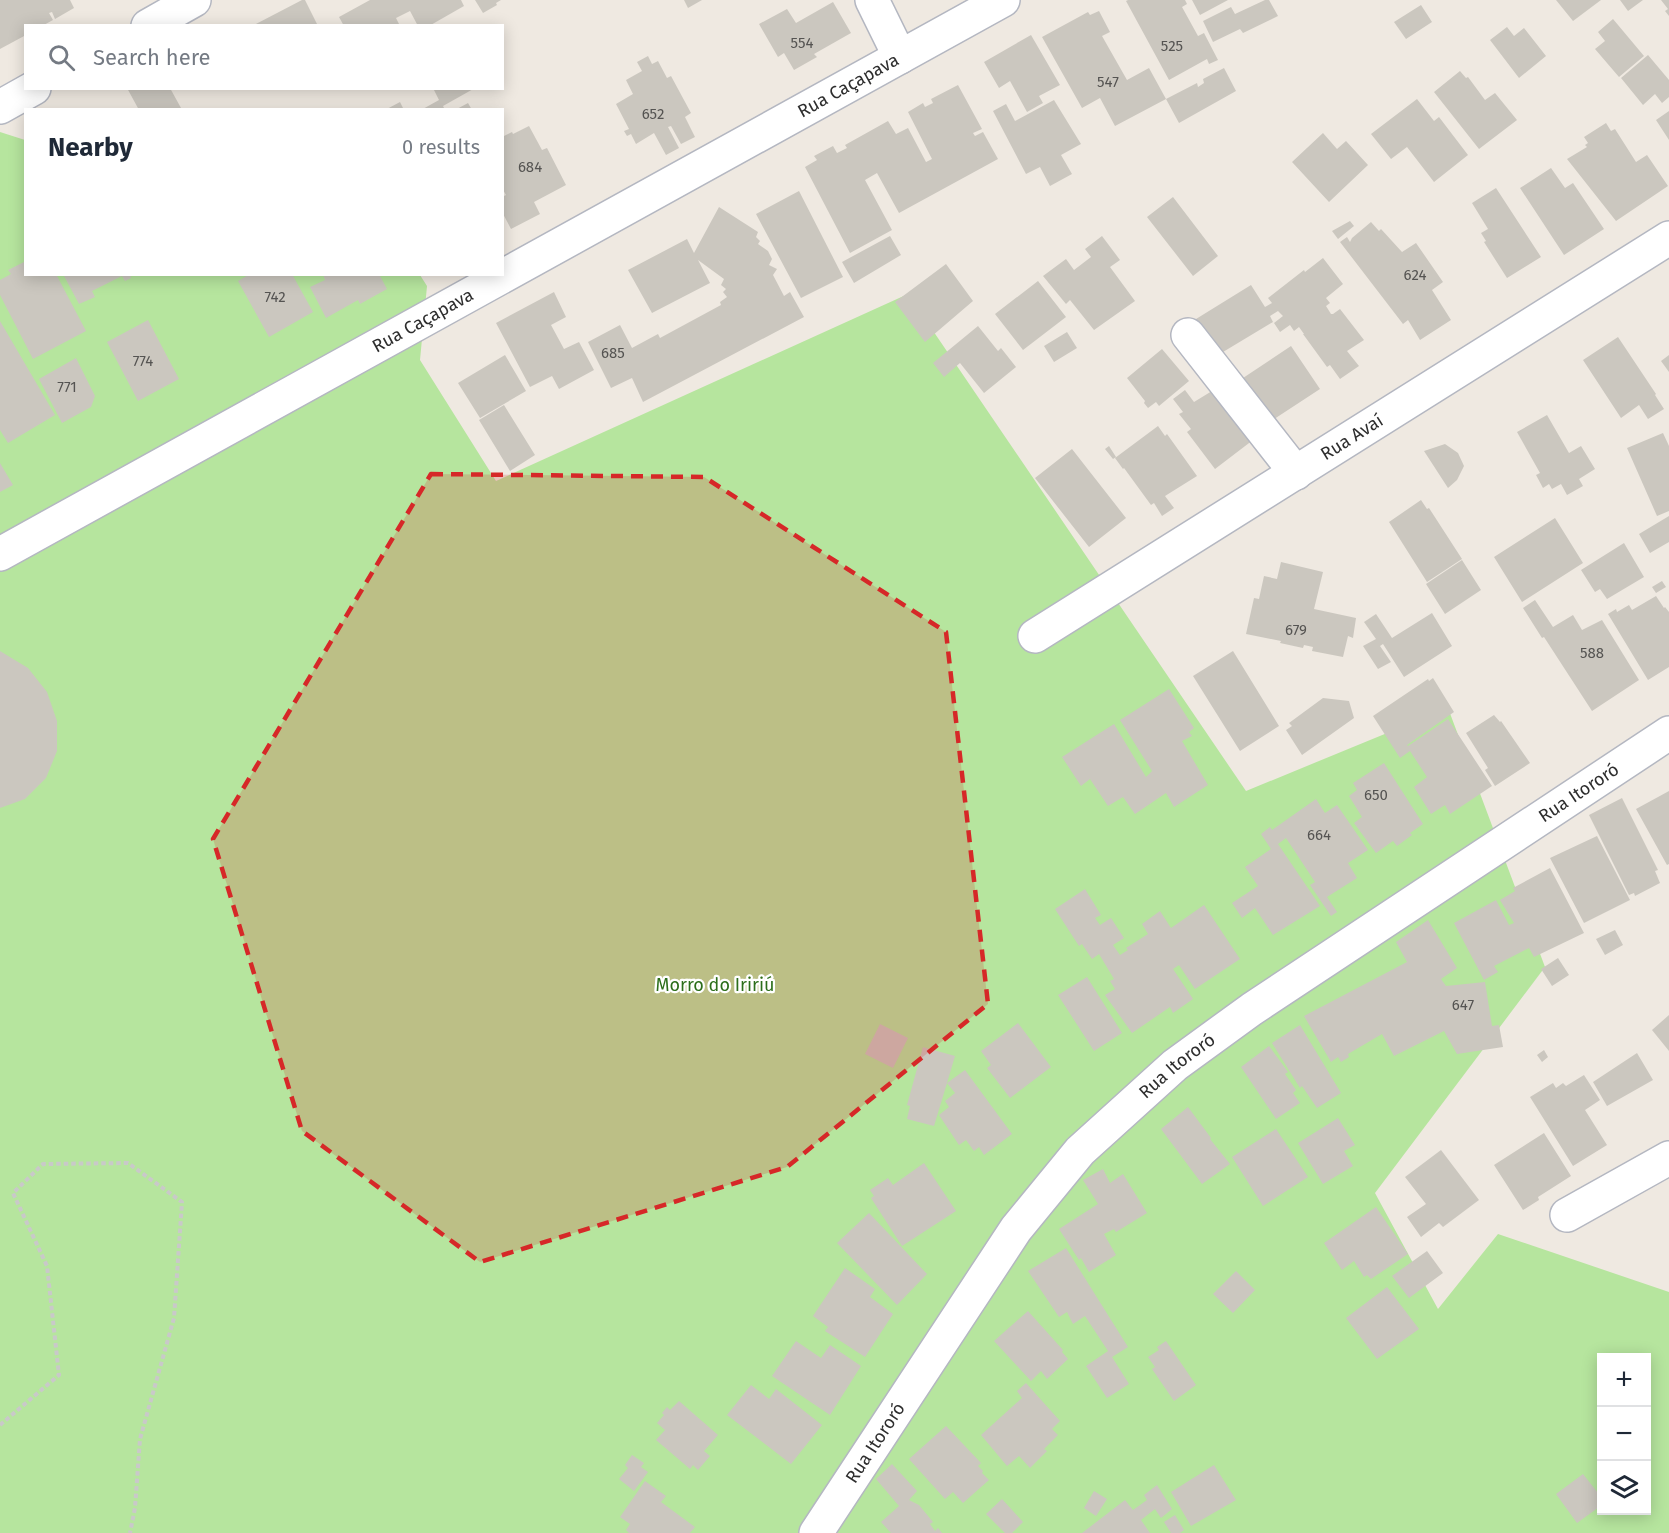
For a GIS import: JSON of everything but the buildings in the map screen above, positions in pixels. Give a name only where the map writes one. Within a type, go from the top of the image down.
[{"type":"street","points":[[152,24],[194,0]]},
{"type":"street","points":[[872,0],[900,57]]},
{"type":"street","name":"Rua Caçapava","points":[[504,276],[1003,0]]},
{"type":"street","points":[[0,107],[30,90]]},
{"type":"street","name":"Rua Avaí","points":[[1035,636],[1669,238]]},
{"type":"street","name":"Rua Caçapava","points":[[0,554],[503,276]]},
{"type":"street","points":[[1188,335],[1296,473]]},
{"type":"street","name":"Rua Itororó","points":[[816,1533],[1016,1229],[1080,1151],[1175,1065],[1252,1009],[1669,733]]},
{"type":"street","points":[[1567,1215],[1669,1158]]},
{"type":"path","points":[[0,1425],[59,1375],[47,1266],[13,1193],[42,1164],[128,1163],[182,1202],[174,1318],[140,1439],[135,1508],[130,1533]]},
{"type":"highlighted area","points":[[431,474],[704,477],[946,632],[988,1004],[787,1167],[480,1262],[302,1131],[213,839]]},
{"type":"green space","name":"Morro do Iririú","points":[[0,132],[24,140],[24,276],[421,276],[427,286],[420,360],[496,481],[908,294],[1246,791],[1448,708],[1545,967],[1375,1193],[1438,1309],[1498,1234],[1669,1292],[1669,1533],[0,1533]]}]
